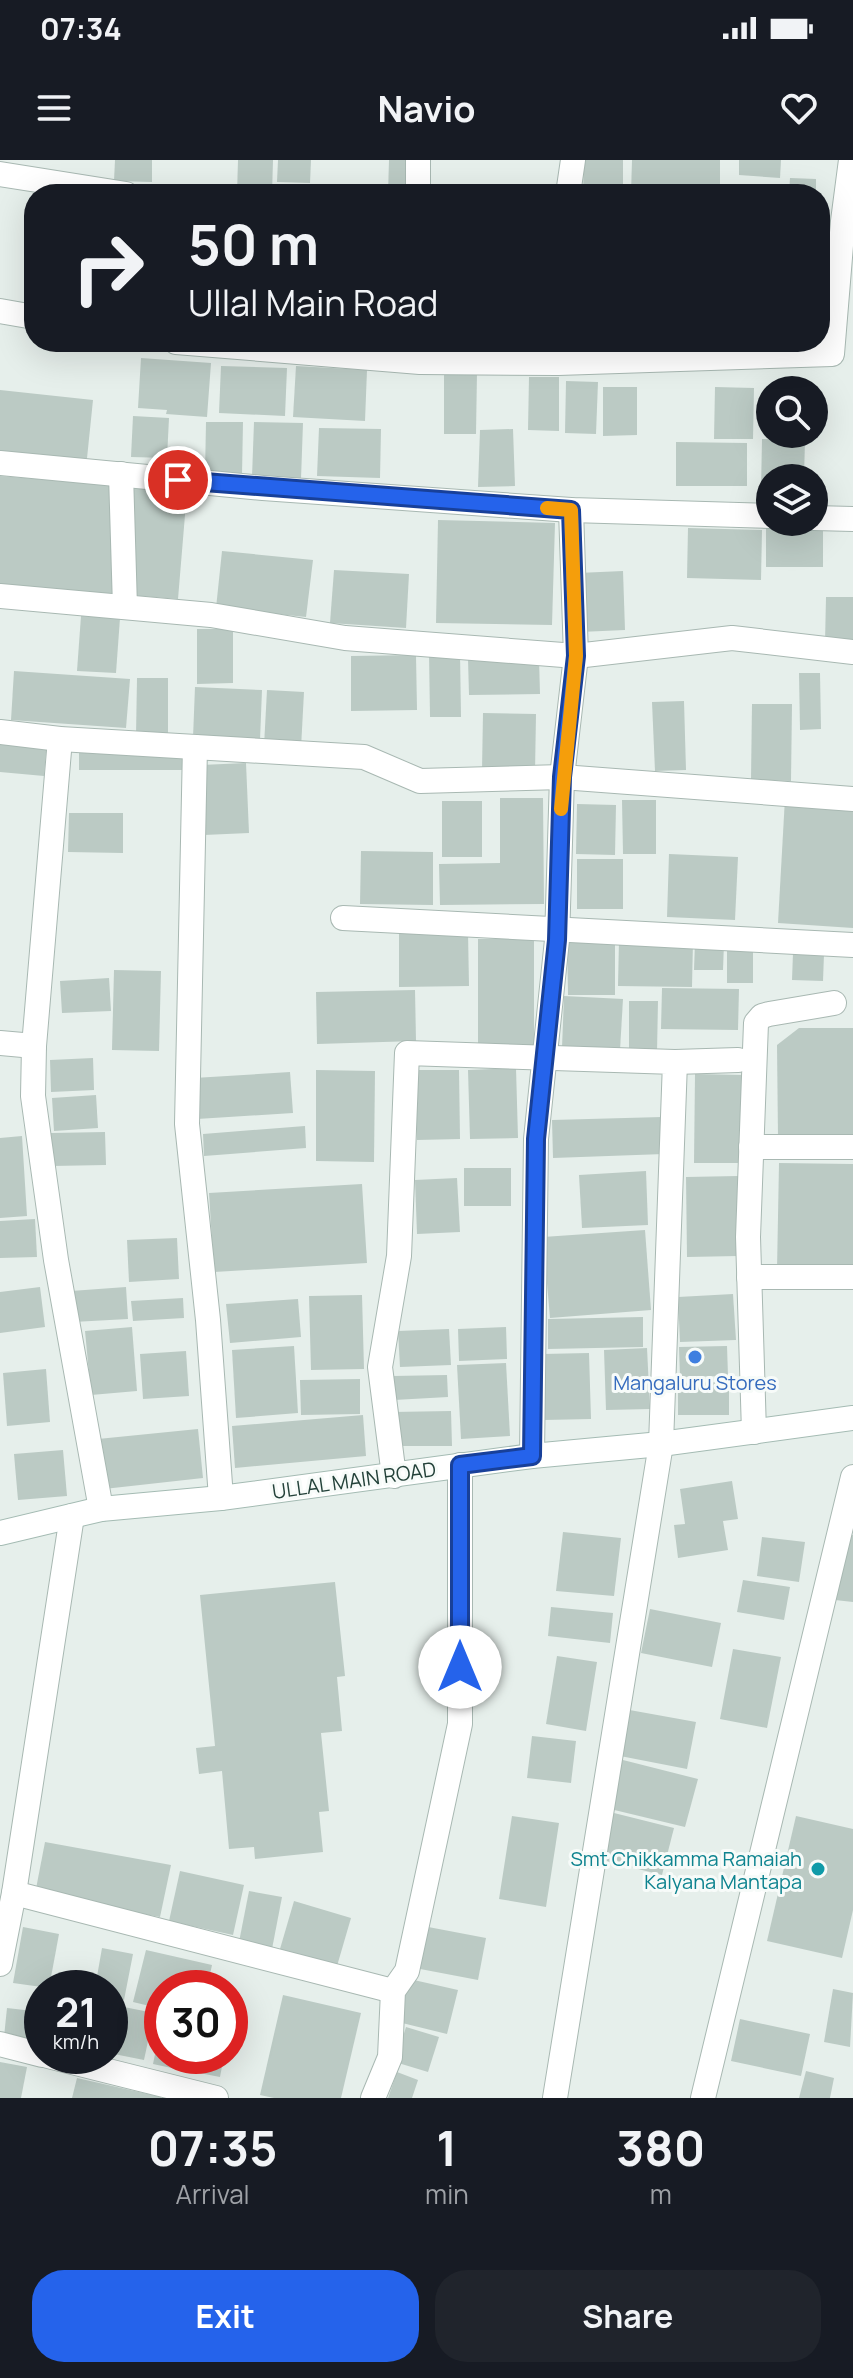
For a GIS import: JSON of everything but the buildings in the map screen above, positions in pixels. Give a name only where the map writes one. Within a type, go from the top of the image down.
[{"type":"street","points":[[418,160],[418,184]]},
{"type":"street","points":[[569,184],[573,160]]},
{"type":"street","points":[[298,352],[420,362],[558,352],[832,354],[831,221],[851,160]]},
{"type":"street","points":[[0,174],[63,184]]},
{"type":"street","points":[[0,311],[24,315]]},
{"type":"street","points":[[0,463],[263,488],[571,510],[756,516]]},
{"type":"street","points":[[121,474],[125,607]]},
{"type":"street","points":[[532,1456],[536,1139],[557,927],[562,777],[576,656],[571,510]]},
{"type":"street","points":[[828,518],[853,519]]},
{"type":"street","points":[[0,596],[211,615],[345,638],[576,656],[732,638],[853,652]]},
{"type":"street","points":[[0,732],[60,739],[364,757],[420,781],[562,777],[853,799]]},
{"type":"street","points":[[60,739],[34,1046],[33,1096],[54,1245],[101,1509]]},
{"type":"street","points":[[195,747],[187,1124],[208,1320],[221,1498]]},
{"type":"street","points":[[343,918],[853,945]]},
{"type":"street","points":[[754,1432],[748,1237],[758,1019],[769,1014],[834,1003]]},
{"type":"street","points":[[0,1043],[34,1046]]},
{"type":"street","points":[[394,1476],[380,1367],[399,1256],[407,1053],[675,1062],[738,1060]]},
{"type":"street","points":[[555,2098],[661,1444],[675,1062]]},
{"type":"street","points":[[751,1147],[853,1147]]},
{"type":"street","points":[[749,1277],[853,1277]]},
{"type":"street","name":"ULLAL MAIN ROAD","points":[[0,1533],[101,1509],[221,1498],[460,1465],[661,1444],[853,1418]]},
{"type":"street","points":[[373,2098],[390,2057],[393,1991],[407,1971],[460,1724],[460,1465]]},
{"type":"street","points":[[703,2098],[853,1477]]},
{"type":"street","points":[[0,1964],[14,1893],[72,1516]]},
{"type":"street","points":[[14,1893],[393,1991]]},
{"type":"street","points":[[0,2044],[24,2050]]},
{"type":"street","points":[[120,2074],[216,2098]]},
{"type":"slow traffic","points":[[547,508],[571,510],[576,656],[561,809]]},
{"type":"place","name":"Mangaluru Stores","points":[[695,1357]]},
{"type":"place","name":"Smt Chikkamma Ramaiah Kalyana Mantapa","points":[[818,1869]]},
{"type":"route","points":[[178,480],[571,510],[576,656],[562,777],[557,940],[536,1139],[532,1456],[460,1465],[460,1667]]}]
